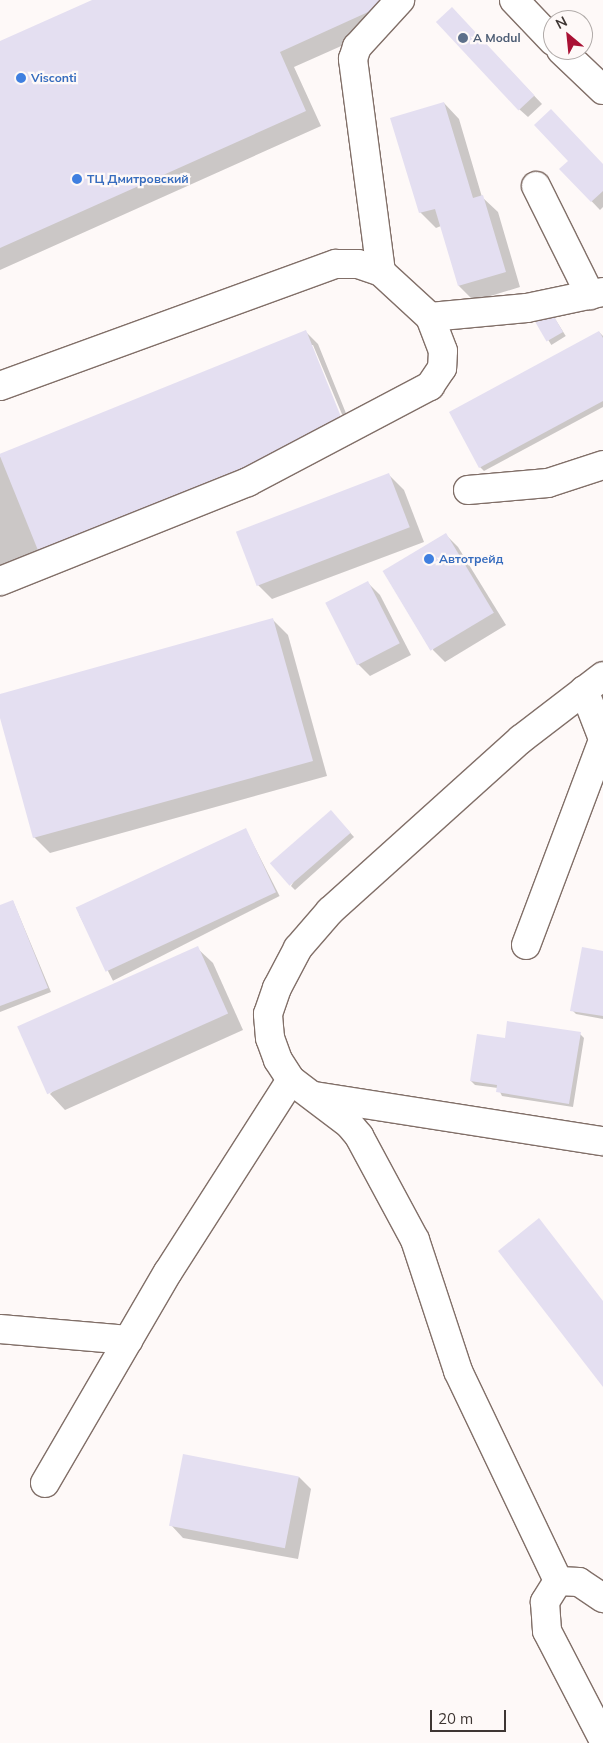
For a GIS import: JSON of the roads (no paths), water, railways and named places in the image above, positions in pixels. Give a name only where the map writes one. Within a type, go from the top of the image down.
[{"type":"street","points":[[381,272],[353,59],[357,47],[400,0]]},
{"type":"street","points":[[514,0],[543,30]]},
{"type":"street","points":[[572,60],[603,90]]},
{"type":"street","points":[[430,316],[527,308],[596,293],[536,186]]},
{"type":"street","points":[[0,386],[336,264],[358,264],[381,272],[430,316],[443,351],[442,368],[430,386],[248,482],[0,581]]},
{"type":"street","points":[[468,490],[548,483],[603,465]]},
{"type":"street","points":[[526,945],[603,740],[594,683],[521,739],[352,891],[298,948],[277,988],[268,1014],[270,1038],[278,1060],[302,1088],[359,1136],[415,1240],[458,1371],[558,1581]]},
{"type":"street","points":[[302,1088],[603,1141]]},
{"type":"street","points":[[46,1483],[168,1272],[302,1088]]},
{"type":"street","points":[[0,1329],[129,1340]]},
{"type":"street","points":[[558,1581],[579,1582],[603,1598]]},
{"type":"street","points":[[558,1581],[545,1602],[547,1631],[603,1739]]},
{"type":"place","name":"A Modul","points":[[463,38]]},
{"type":"place","name":"Visconti","points":[[21,78]]},
{"type":"place","name":"ТЦ Дмитровский","points":[[77,179]]},
{"type":"place","name":"Автотрейд","points":[[429,559]]}]
